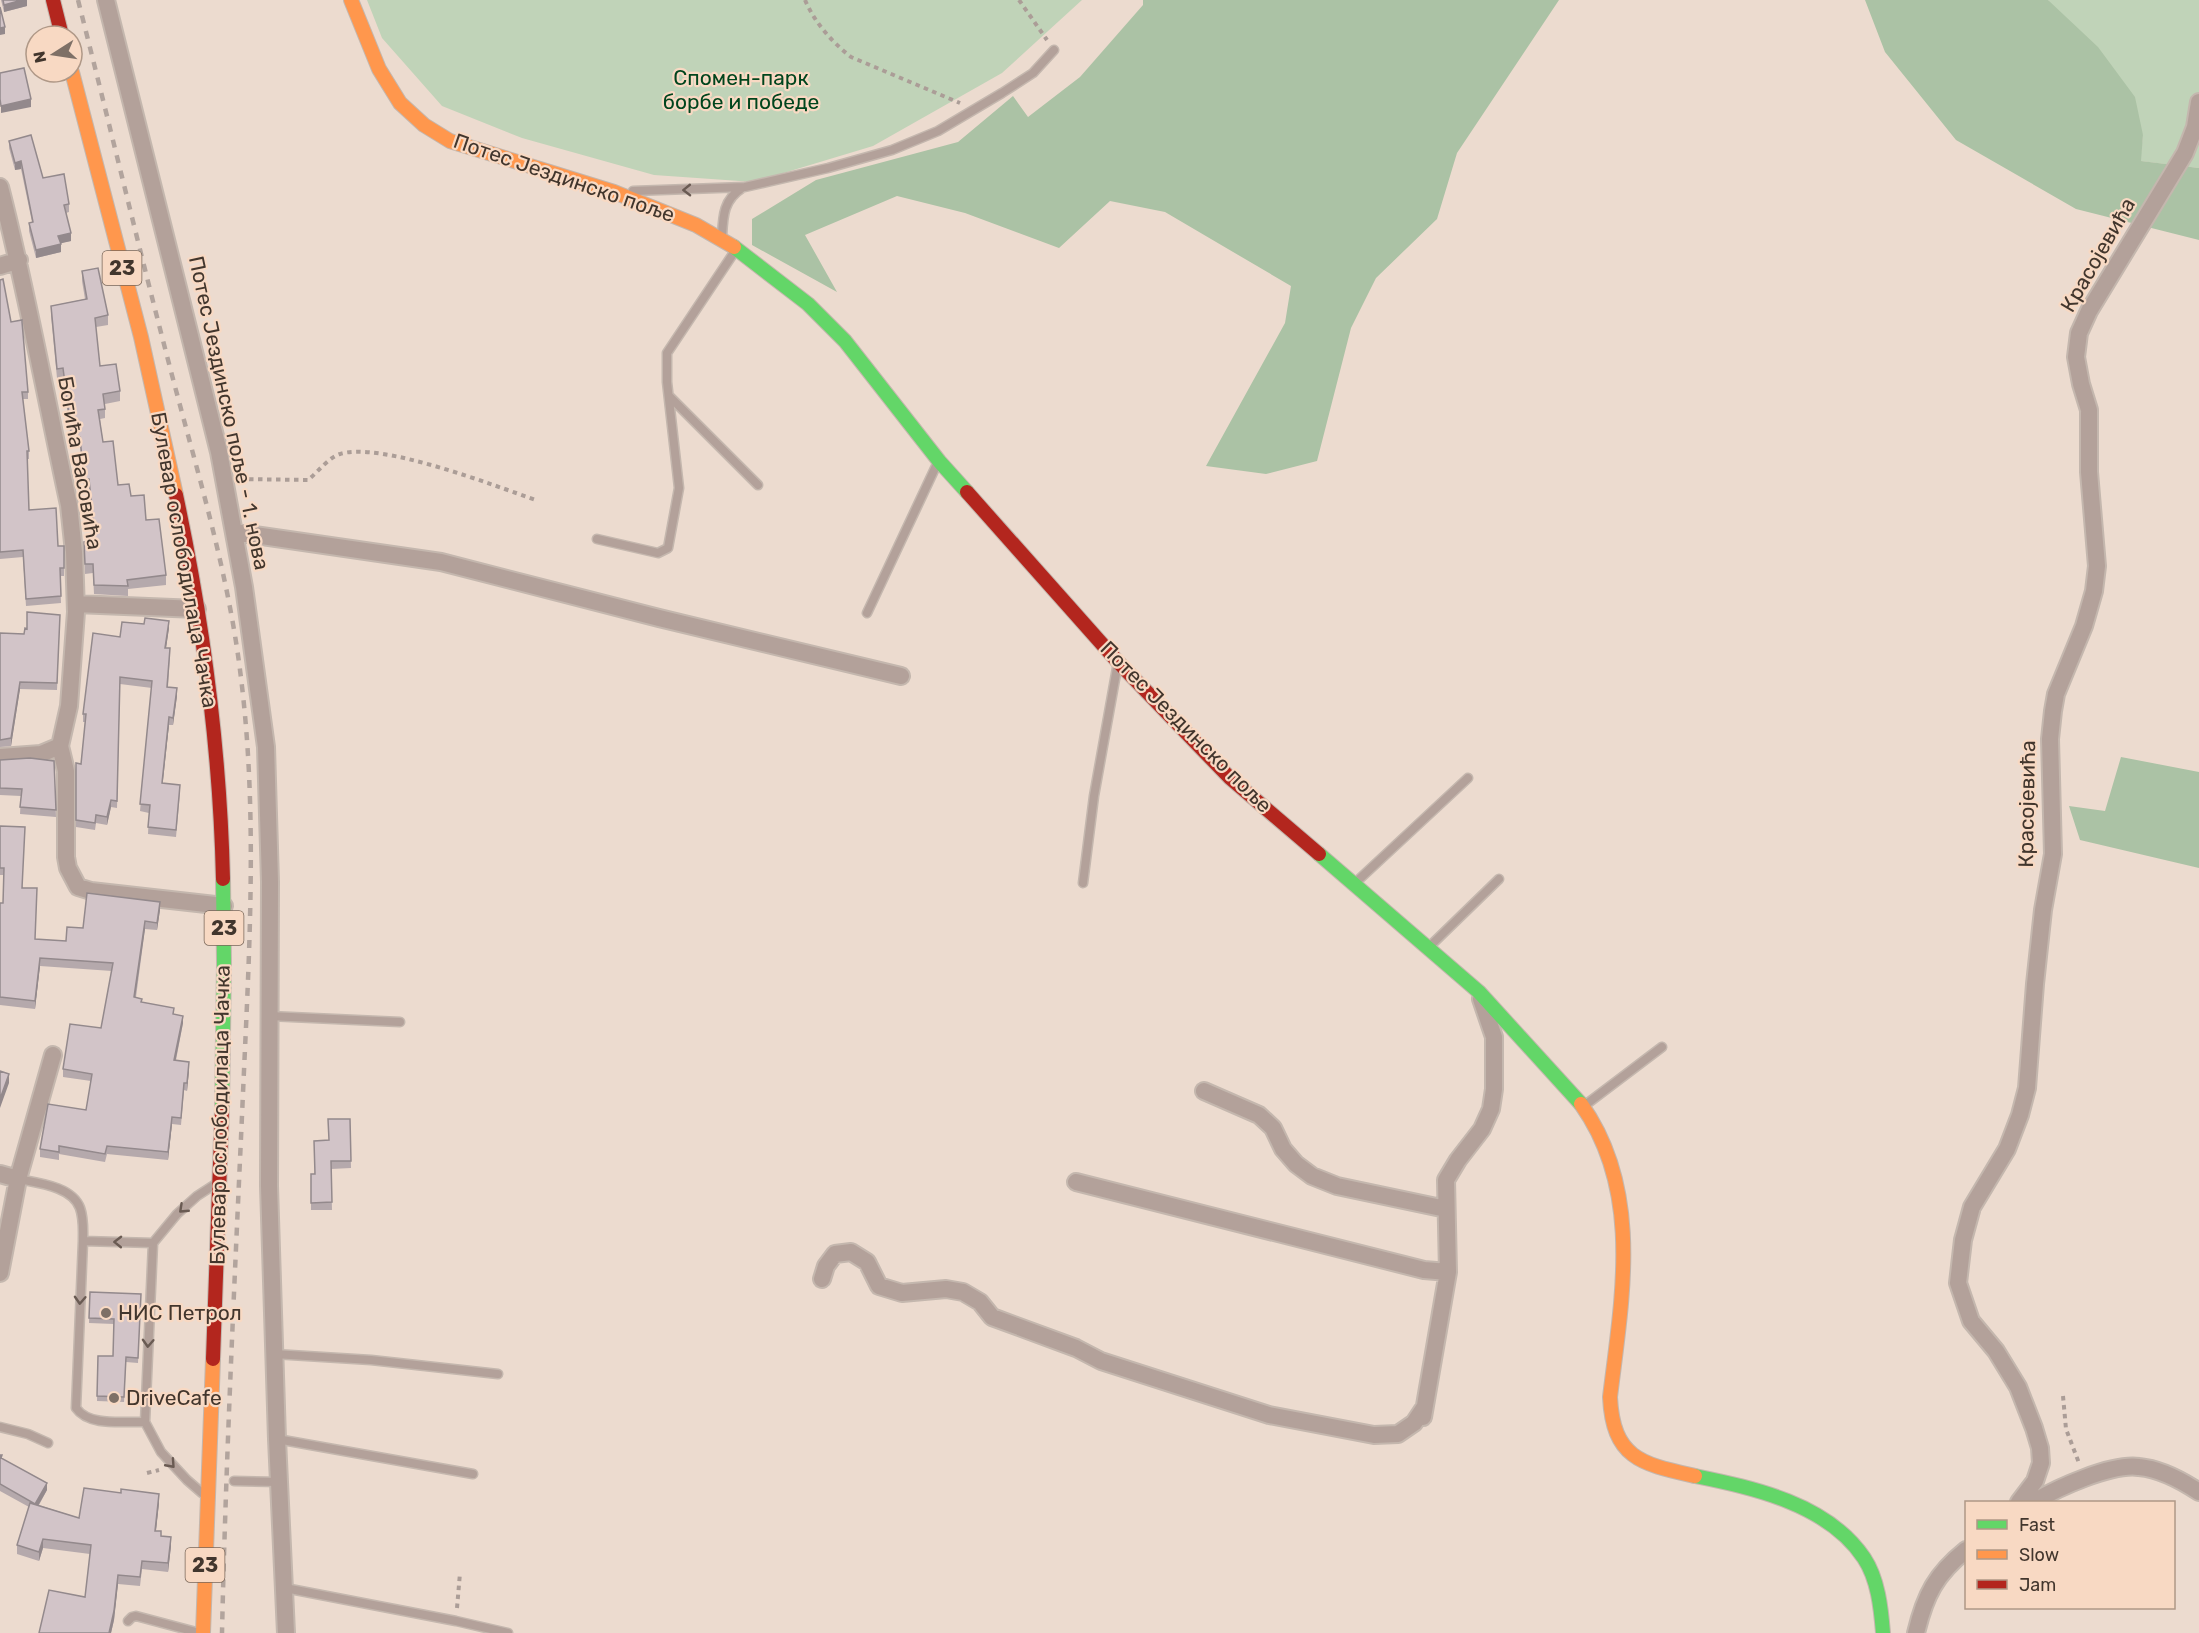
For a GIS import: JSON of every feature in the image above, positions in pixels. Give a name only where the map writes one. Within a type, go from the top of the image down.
[{"type":"main road","points":[[53,0],[59,24]]},
{"type":"main road","name":"Потес Јездинско поље","points":[[351,0],[379,69],[400,103],[424,125],[450,141],[659,208],[737,248],[808,304],[845,341],[939,461],[1118,662],[1230,778],[1479,992],[1583,1106],[1610,1157],[1618,1184],[1625,1259],[1610,1397],[1611,1416],[1626,1449],[1638,1460],[1651,1466],[1766,1494],[1812,1513],[1841,1532],[1864,1558],[1871,1572],[1882,1616],[1883,1633]]},
{"type":"main road","name":"Булевар ослободилаца Чачка","points":[[75,84],[178,504],[197,609],[213,719],[218,774],[224,906],[223,1053],[202,1633]]},
{"type":"street","name":"Потес Јездинско поље - 1. нова","points":[[106,0],[154,184],[225,479],[244,587],[266,747],[270,882],[269,1186],[286,1633]]},
{"type":"street","name":"Красојевића","points":[[2020,1501],[2035,1481],[2041,1463],[2040,1448],[2034,1428],[2012,1378],[1996,1351],[1971,1321],[1958,1283],[1963,1240],[1972,1207],[2007,1149],[2020,1116],[2027,1088],[2043,910],[2053,854],[2050,739],[2053,711],[2056,694],[2084,626],[2094,591],[2097,566],[2089,472],[2089,410],[2076,357],[2079,333],[2089,311],[2185,153],[2195,127],[2199,102]]},
{"type":"street","name":"Богића Васовића","points":[[0,187],[19,260],[69,505],[76,604],[69,706],[60,746],[66,771],[68,868],[78,887],[91,891],[224,906]]},
{"type":"street","points":[[0,266],[19,260]]},
{"type":"street","points":[[234,532],[441,562],[659,618],[901,676]]},
{"type":"street","points":[[76,604],[197,609]]},
{"type":"street","points":[[0,757],[41,754],[60,746]]},
{"type":"street","points":[[1421,1430],[1448,1272],[1446,1180],[1482,1129],[1491,1109],[1494,1089],[1494,1037],[1479,992]]},
{"type":"street","points":[[0,1273],[18,1179],[53,1055]]},
{"type":"street","points":[[1204,1091],[1259,1115],[1273,1128],[1283,1149],[1296,1164],[1312,1176],[1336,1186],[1446,1209]]},
{"type":"street","points":[[0,1174],[18,1179]]},
{"type":"street","points":[[1076,1182],[1424,1270],[1448,1272]]},
{"type":"street","points":[[822,1279],[826,1266],[836,1254],[851,1252],[867,1262],[879,1286],[902,1293],[946,1289],[963,1292],[980,1302],[992,1317],[1076,1348],[1101,1361],[1269,1415],[1374,1435],[1386,1435],[1398,1434],[1414,1424],[1424,1408]]},
{"type":"street","points":[[2038,1501],[2084,1478],[2123,1468],[2142,1467],[2161,1472],[2199,1492]]},
{"type":"street","points":[[1916,1633],[1922,1608],[1929,1592],[1947,1566],[1965,1551]]},
{"type":"lane","points":[[614,192],[745,187],[828,168],[892,150],[938,131],[974,110],[1033,73],[1054,50]]},
{"type":"lane","points":[[722,239],[725,207],[732,195],[745,187]]},
{"type":"lane","points":[[597,539],[658,553],[668,548],[679,488],[668,396],[667,353],[737,248]]},
{"type":"lane","points":[[668,396],[758,485]]},
{"type":"lane","points":[[867,613],[939,461]]},
{"type":"lane","points":[[1083,883],[1094,796],[1118,662]]},
{"type":"lane","points":[[1353,884],[1468,778]]},
{"type":"lane","points":[[1429,948],[1499,879]]},
{"type":"lane","points":[[268,1016],[400,1022]]},
{"type":"lane","points":[[1583,1106],[1662,1047]]},
{"type":"lane","points":[[18,1179],[48,1185],[71,1197],[80,1206],[83,1219],[76,1408],[87,1418],[145,1422]]},
{"type":"lane","points":[[207,1497],[172,1465],[151,1437],[145,1422],[153,1243],[177,1214],[219,1181]]},
{"type":"lane","points":[[82,1241],[153,1243]]},
{"type":"lane","points":[[274,1354],[371,1360],[498,1374]]},
{"type":"lane","points":[[0,1428],[28,1434],[48,1443]]},
{"type":"lane","points":[[277,1439],[473,1474]]},
{"type":"lane","points":[[234,1481],[279,1482]]},
{"type":"lane","points":[[285,1588],[508,1633]]},
{"type":"lane","points":[[128,1621],[136,1616],[202,1633]]},
{"type":"path","points":[[805,0],[824,32],[851,57],[974,110]]},
{"type":"path","points":[[1019,0],[1054,50]]},
{"type":"path","points":[[225,479],[309,480],[338,454],[352,451],[375,453],[439,467],[536,500]]},
{"type":"path","points":[[2062,1396],[2066,1429],[2084,1478]]},
{"type":"path","points":[[456,1621],[460,1573]]},
{"type":"green space","name":"Спомен-парк борбе и победе","points":[[367,0],[1082,0],[1002,73],[873,146],[754,182],[654,175],[522,138],[442,106],[382,38]]},
{"type":"green space","points":[[1143,0],[1559,0],[1457,153],[1437,219],[1376,278],[1351,328],[1317,461],[1266,474],[1206,466],[1285,323],[1291,286],[1165,212],[1110,201],[1059,248],[965,213],[897,196],[805,235],[837,292],[752,245],[752,219],[816,180],[958,142],[1013,96],[1028,117],[1080,77],[1143,5]]},
{"type":"green space","points":[[1865,0],[2048,0],[2098,47],[2135,97],[2143,135],[2141,161],[2199,168],[2199,240],[2076,209],[1956,140],[1885,52]]},
{"type":"green space","points":[[2048,0],[2199,0],[2199,168],[2140,161],[2143,135]]},
{"type":"green space","points":[[2121,757],[2199,772],[2199,868],[2080,840],[2069,806],[2105,811]]},
{"type":"building","points":[[3,0],[22,0],[4,5]]},
{"type":"building","points":[[0,7],[5,27],[0,28]]},
{"type":"building","points":[[24,68],[24,84],[28,84],[31,99],[1,106],[0,73]]},
{"type":"building","points":[[31,135],[43,178],[64,174],[69,204],[64,205],[71,233],[58,236],[61,244],[36,250],[29,223],[33,222],[21,161],[15,163],[9,141]]},
{"type":"building","points":[[98,268],[108,315],[95,318],[100,366],[116,364],[120,391],[103,394],[105,409],[98,410],[103,442],[113,441],[118,485],[129,484],[131,496],[144,495],[146,520],[159,519],[166,575],[127,580],[128,586],[94,585],[93,564],[85,564],[84,542],[95,541],[89,479],[84,479],[80,437],[72,438],[63,368],[57,369],[51,306],[87,299],[82,271]]},
{"type":"building","points":[[3,279],[11,322],[22,320],[28,392],[22,392],[29,451],[27,451],[29,510],[56,508],[58,546],[64,546],[64,568],[60,568],[61,596],[26,599],[23,550],[0,552],[0,280]]},
{"type":"building","points":[[27,612],[60,615],[57,683],[20,682],[11,738],[0,740],[0,633],[24,634],[25,628],[27,629]]},
{"type":"building","points":[[145,618],[169,621],[165,648],[170,648],[167,687],[177,688],[173,718],[169,717],[162,783],[180,785],[176,830],[148,827],[150,805],[140,804],[152,681],[120,677],[117,801],[111,800],[107,817],[96,815],[95,823],[76,820],[76,763],[81,764],[86,714],[83,714],[93,633],[120,637],[122,622],[144,624]]},
{"type":"building","points":[[30,758],[54,761],[56,810],[20,807],[22,789],[0,788],[0,760]]},
{"type":"building","points":[[0,826],[25,827],[22,888],[37,888],[35,939],[66,941],[67,927],[83,928],[87,893],[160,902],[157,923],[145,921],[134,997],[142,999],[141,1002],[174,1008],[173,1014],[183,1016],[174,1060],[189,1062],[187,1083],[184,1083],[181,1118],[172,1117],[168,1152],[107,1146],[105,1154],[59,1146],[59,1152],[40,1149],[48,1104],[86,1110],[92,1074],[63,1069],[70,1024],[101,1028],[113,963],[40,958],[35,1001],[0,997],[0,903],[3,903],[4,868],[0,868]]},
{"type":"building","points":[[0,1071],[9,1074],[0,1099]]},
{"type":"building","points":[[328,1119],[350,1119],[351,1161],[331,1161],[332,1202],[311,1203],[311,1174],[315,1174],[314,1141],[329,1140]]},
{"type":"building","points":[[90,1292],[141,1294],[138,1358],[126,1357],[124,1397],[97,1396],[98,1356],[113,1356],[114,1319],[89,1318]]},
{"type":"building","points":[[0,1455],[2,1455],[1,1458],[47,1483],[35,1504],[0,1484]]},
{"type":"building","points":[[84,1488],[121,1493],[121,1489],[159,1494],[155,1531],[161,1531],[161,1536],[171,1537],[168,1563],[142,1561],[140,1577],[118,1575],[109,1633],[39,1633],[49,1590],[85,1597],[91,1545],[43,1539],[39,1552],[17,1545],[30,1503],[79,1518]]},
{"type":"railway","points":[[78,0],[221,565],[236,640],[246,730],[251,886],[228,1430],[222,1633]]},
{"type":"traffic: fast","points":[[734,247],[808,304],[845,341],[939,461],[967,492]]},
{"type":"traffic: fast","points":[[1319,854],[1479,992],[1581,1104]]},
{"type":"traffic: fast","points":[[222,1108],[223,879]]},
{"type":"traffic: fast","points":[[1695,1476],[1741,1486],[1788,1501],[1831,1524],[1849,1539],[1864,1558],[1873,1575],[1883,1633]]},
{"type":"traffic: slow","points":[[351,0],[379,69],[400,103],[424,125],[450,141],[614,192],[696,225],[734,247]]},
{"type":"traffic: slow","points":[[75,84],[141,337],[176,495]]},
{"type":"traffic: slow","points":[[1581,1104],[1601,1138],[1613,1173],[1621,1209],[1622,1284],[1610,1397],[1612,1418],[1624,1446],[1634,1455],[1660,1467],[1695,1476]]},
{"type":"traffic: slow","points":[[203,1633],[213,1359]]},
{"type":"traffic: jam","points":[[53,0],[59,24]]},
{"type":"traffic: jam","points":[[967,492],[1118,662],[1230,778],[1319,854]]},
{"type":"traffic: jam","points":[[176,495],[202,638],[214,734],[223,879]]},
{"type":"traffic: jam","points":[[213,1359],[222,1108]]},
{"type":"place","name":"НИС Петрол","points":[[106,1313]]},
{"type":"place","name":"DriveCafe","points":[[114,1398]]}]
